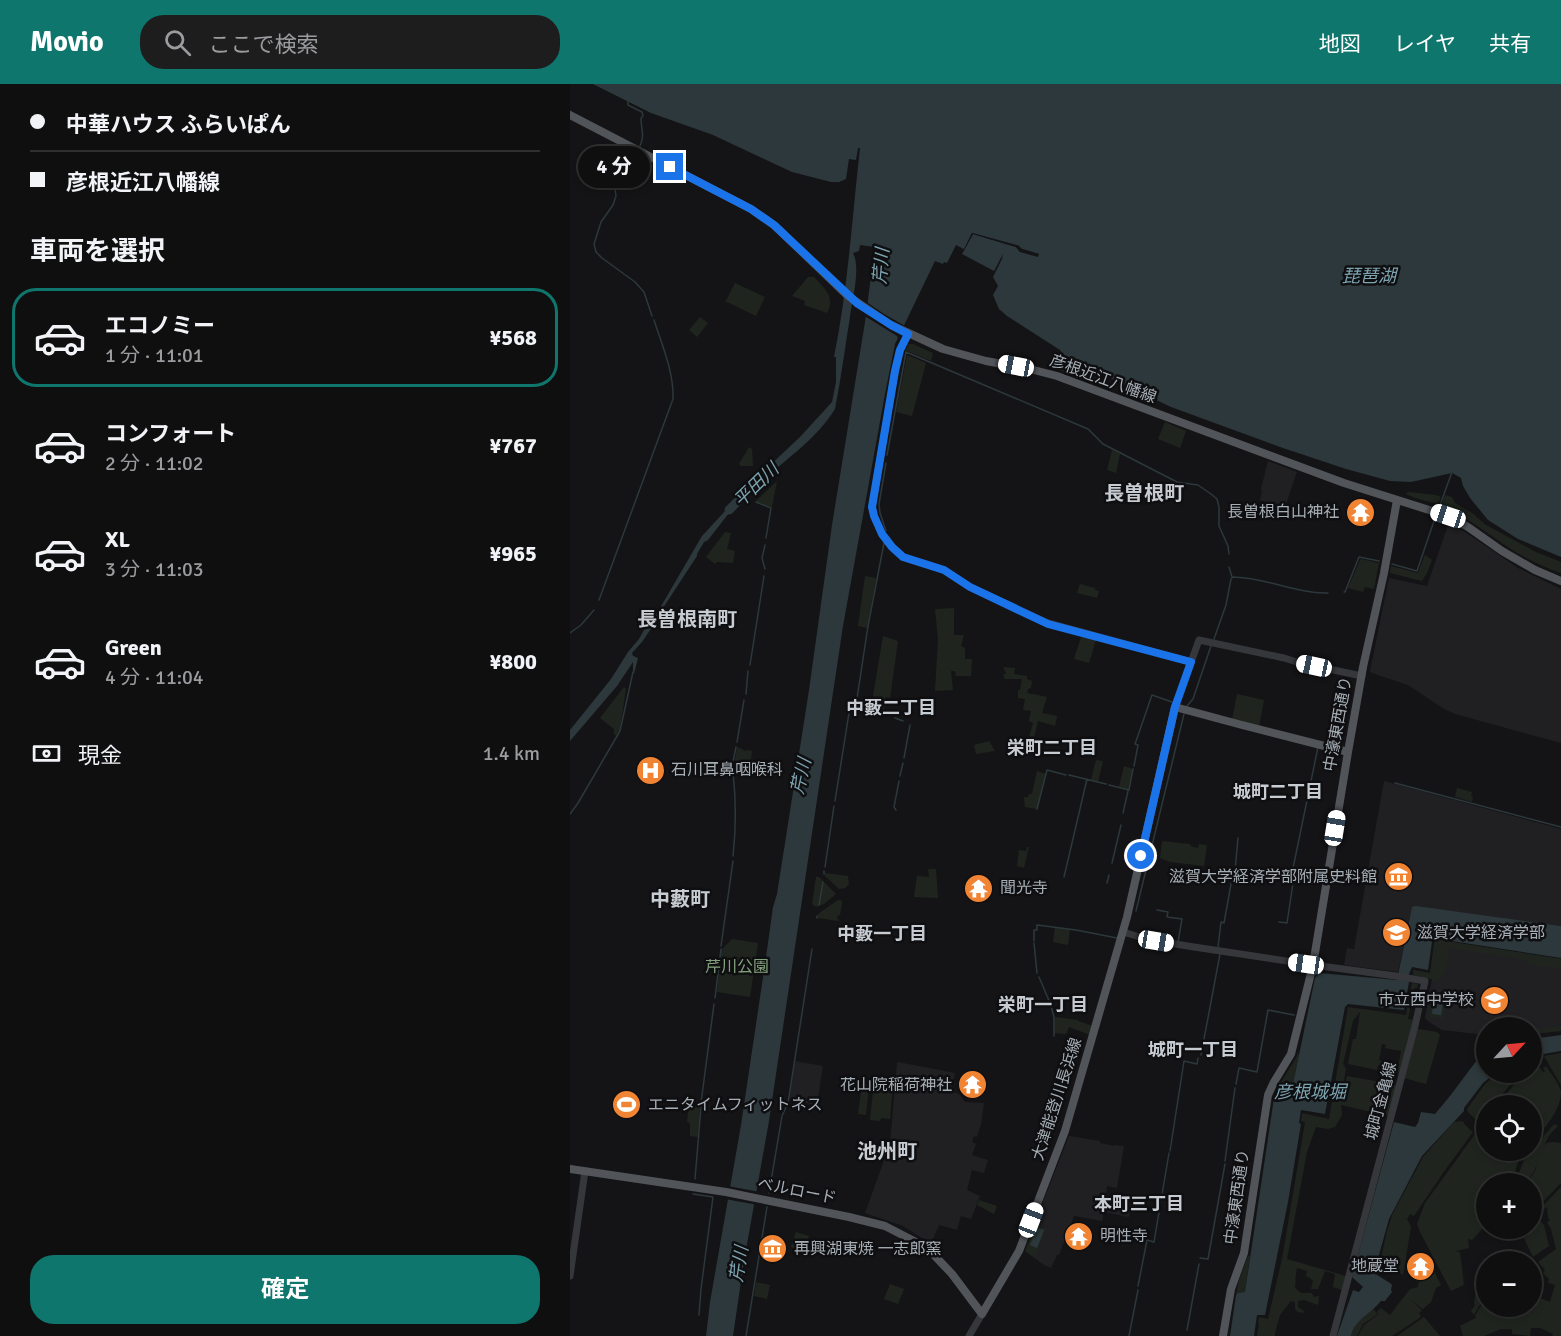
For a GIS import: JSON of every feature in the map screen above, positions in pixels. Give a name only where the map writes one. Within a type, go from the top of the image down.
[{"type":"main road","name":"彦根近江八幡線","points":[[570,115],[751,209],[774,225],[858,304],[906,333],[968,357],[1057,376],[1344,483],[1397,500]]},
{"type":"main road","points":[[1397,500],[1448,516],[1535,570],[1561,581]]},
{"type":"main road","name":"中濠東西通り","points":[[1223,1336],[1231,1289],[1244,1253],[1268,1095],[1292,1054],[1312,965],[1348,752],[1397,500]]},
{"type":"main road","points":[[1182,709],[1348,752]]},
{"type":"main road","name":"大津能登川長浜線","points":[[982,1314],[1019,1251],[1062,1141],[1123,932],[1182,709]]},
{"type":"main road","name":"ベルロード","points":[[570,1169],[726,1192],[885,1226],[924,1247],[944,1264],[982,1314]]},
{"type":"street","points":[[906,333],[895,371],[872,507],[882,534],[892,547],[903,557],[944,570],[970,587],[1048,624],[1191,662]]},
{"type":"street","points":[[1182,709],[1191,662],[1199,640],[1362,676]]},
{"type":"street","name":"城町金亀線","points":[[1123,932],[1166,942],[1425,981],[1333,1336]]},
{"type":"street","points":[[570,1276],[585,1171]]},
{"type":"street","points":[[969,1336],[982,1314]]},
{"type":"shaded area","points":[[1268,461],[1297,472],[1284,510],[1260,500]]},
{"type":"shaded area","points":[[1449,522],[1518,568],[1561,589],[1561,743],[1455,714],[1408,685],[1370,671],[1389,578],[1427,586]]},
{"type":"shaded area","points":[[1384,781],[1561,829],[1561,926],[1412,908],[1398,972],[1344,965],[1347,948],[1354,949]]},
{"type":"shaded area","name":"市立西中学校","points":[[1435,938],[1561,959],[1561,1031],[1542,1033],[1542,1017],[1476,1017],[1476,1034],[1442,1030],[1425,1018],[1432,979],[1413,975],[1413,970],[1430,973]]},
{"type":"shaded area","points":[[795,1061],[823,1066],[815,1105],[789,1098]]},
{"type":"shaded area","points":[[898,1062],[955,1073],[951,1090],[960,1095],[965,1102],[984,1103],[977,1137],[974,1136],[972,1142],[976,1144],[972,1155],[988,1160],[984,1173],[972,1170],[967,1190],[980,1196],[971,1219],[961,1216],[957,1230],[939,1225],[931,1244],[903,1226],[865,1213],[890,1144]]},
{"type":"shaded area","points":[[1069,1136],[1124,1146],[1117,1188],[1107,1186],[1105,1201],[1131,1204],[1129,1217],[1104,1212],[1102,1221],[1074,1216],[1059,1255],[1051,1268],[1025,1251]]},
{"type":"green space","points":[[808,277],[814,277],[828,293],[830,302],[827,313],[804,305],[805,301],[792,296]]},
{"type":"green space","points":[[735,283],[765,297],[756,316],[725,301]]},
{"type":"green space","points":[[700,317],[708,323],[697,337],[689,330]]},
{"type":"green space","points":[[909,344],[933,353],[931,361],[905,350]]},
{"type":"green space","points":[[907,355],[926,363],[912,416],[896,412]]},
{"type":"green space","points":[[1051,356],[1105,382],[1114,389],[1048,366]]},
{"type":"green space","points":[[1165,422],[1186,431],[1180,448],[1158,439]]},
{"type":"green space","points":[[749,447],[752,449],[753,466],[741,466],[739,464]]},
{"type":"green space","points":[[1112,450],[1120,454],[1116,473],[1107,470]]},
{"type":"green space","points":[[777,481],[772,507],[756,501]]},
{"type":"green space","points":[[1408,492],[1441,497],[1438,504],[1415,498],[1406,494]]},
{"type":"green space","points":[[1445,495],[1452,497],[1455,503],[1486,525],[1536,552],[1561,562],[1561,573],[1520,554],[1441,506]]},
{"type":"green space","points":[[725,532],[731,533],[727,549],[735,551],[733,563],[717,562],[715,564],[706,557]]},
{"type":"green space","points":[[1425,555],[1432,560],[1422,581],[1390,573],[1391,566],[1418,573]]},
{"type":"green space","points":[[1361,559],[1379,563],[1374,589],[1365,587],[1363,592],[1348,588]]},
{"type":"green space","points":[[865,576],[876,578],[867,628],[858,626]]},
{"type":"green space","points":[[1080,584],[1099,591],[1097,598],[1077,593]]},
{"type":"green space","points":[[954,608],[954,635],[964,635],[961,646],[965,648],[965,659],[972,659],[971,676],[956,676],[955,671],[951,671],[953,690],[935,691],[938,639],[935,609]]},
{"type":"green space","points":[[883,636],[898,641],[890,698],[886,697],[883,714],[863,709],[865,697],[872,702]]},
{"type":"green space","points":[[1081,637],[1096,640],[1089,663],[1074,659]]},
{"type":"green space","points":[[1003,667],[1015,668],[1014,674],[1027,676],[1027,679],[1032,681],[1027,693],[1047,697],[1042,713],[1057,716],[1055,726],[1038,721],[1034,738],[1029,737],[1033,723],[1029,721],[1031,711],[1023,710],[1025,699],[1018,698],[1022,679],[1005,679],[1003,675],[1006,673]]},
{"type":"green space","points":[[624,687],[626,689],[620,729],[616,736],[614,729],[600,718]]},
{"type":"green space","points":[[1237,694],[1264,700],[1259,727],[1232,720]]},
{"type":"green space","points":[[989,741],[995,751],[976,754],[974,745]]},
{"type":"green space","points":[[737,747],[752,751],[752,771],[734,767]]},
{"type":"green space","points":[[1096,760],[1103,761],[1098,782],[1091,780]]},
{"type":"green space","points":[[1124,766],[1133,769],[1129,790],[1119,787]]},
{"type":"green space","points":[[1037,771],[1046,774],[1037,809],[1025,807],[1024,797],[1032,794]]},
{"type":"green space","points":[[1457,788],[1472,792],[1472,802],[1455,797]]},
{"type":"green space","points":[[1162,841],[1190,844],[1198,848],[1199,844],[1207,845],[1204,866],[1170,862],[1160,858]]},
{"type":"green space","points":[[1029,847],[1024,868],[1017,866],[1019,850],[1026,851]]},
{"type":"green space","points":[[928,869],[936,869],[938,898],[914,897],[917,876],[929,877]]},
{"type":"green space","points":[[825,873],[848,876],[849,884],[839,889],[825,876]]},
{"type":"green space","points":[[816,877],[819,877],[836,894],[824,904],[816,907],[812,904]]},
{"type":"green space","points":[[838,900],[842,903],[837,919],[840,920],[818,918],[818,914]]},
{"type":"green space","points":[[1055,927],[1070,930],[1068,945],[1053,942]]},
{"type":"green space","points":[[1435,938],[1561,959],[1561,968],[1550,968],[1521,959],[1449,948],[1447,965],[1442,978],[1432,982],[1432,979],[1413,975],[1413,970],[1430,973]]},
{"type":"green space","name":"芹川公園","points":[[732,939],[758,943],[750,997],[717,992],[721,950]]},
{"type":"green space","points":[[1412,983],[1418,984],[1417,988],[1414,988],[1408,1019],[1413,1020],[1400,1072],[1397,1073],[1401,1051],[1385,1048],[1386,1045],[1382,1044],[1379,1060],[1382,1061],[1377,1070],[1348,1064],[1353,1039],[1356,1039],[1360,1012],[1353,1021],[1343,1064],[1346,1069],[1340,1104],[1347,1076],[1397,1085],[1389,1116],[1341,1105],[1342,1115],[1335,1127],[1328,1129],[1316,1127],[1307,1152],[1287,1259],[1346,1276],[1342,1290],[1333,1287],[1335,1274],[1325,1271],[1318,1289],[1311,1289],[1313,1281],[1306,1276],[1307,1271],[1297,1268],[1295,1288],[1301,1293],[1312,1293],[1314,1297],[1319,1296],[1318,1305],[1304,1300],[1298,1301],[1298,1307],[1304,1311],[1303,1313],[1295,1309],[1295,1302],[1291,1301],[1280,1315],[1275,1336],[1257,1336],[1259,1317],[1268,1319],[1282,1259],[1305,1122],[1301,1121],[1302,1113],[1329,1119],[1348,1007],[1406,1015]]},
{"type":"green space","points":[[1432,991],[1447,994],[1444,1019],[1429,1017]]},
{"type":"green space","points":[[1055,1017],[1078,1020],[1093,1026],[1090,1035],[1069,1027],[1066,1034],[1054,1033]]},
{"type":"green space","points":[[1561,1026],[1561,1031],[1542,1033],[1542,1029]]},
{"type":"green space","points":[[1419,1029],[1437,1032],[1440,1035],[1426,1084],[1404,1078]]},
{"type":"green space","points":[[1561,1053],[1561,1085],[1544,1056]]},
{"type":"green space","points":[[1298,1054],[1293,1084],[1277,1091],[1281,1082]]},
{"type":"green space","points":[[1546,1066],[1561,1092],[1558,1106],[1542,1131],[1542,1095],[1505,1095],[1515,1083],[1542,1083],[1542,1071],[1545,1071],[1543,1068]]},
{"type":"green space","points":[[874,1081],[893,1084],[890,1119],[870,1120]]},
{"type":"green space","points":[[1512,1083],[1502,1095],[1477,1095],[1485,1084]]},
{"type":"green space","points":[[862,1085],[869,1087],[866,1115],[858,1114]]},
{"type":"green space","points":[[1476,1096],[1476,1120],[1467,1109]]},
{"type":"green space","points":[[689,1106],[700,1107],[698,1137],[690,1136],[690,1124],[687,1121]]},
{"type":"green space","points":[[1463,1121],[1473,1132],[1414,1216],[1410,1214],[1407,1219],[1411,1227],[1403,1275],[1389,1265],[1387,1267],[1380,1262],[1392,1215],[1423,1157],[1454,1122]]},
{"type":"green space","points":[[1554,1124],[1558,1126],[1546,1142],[1542,1152],[1542,1138]]},
{"type":"green space","points":[[1476,1133],[1476,1161],[1519,1161],[1514,1173],[1476,1173],[1476,1236],[1472,1240],[1468,1239],[1469,1248],[1456,1251],[1460,1252],[1464,1285],[1451,1291],[1417,1224],[1425,1203]]},
{"type":"green space","points":[[1546,1143],[1561,1143],[1561,1183],[1542,1203],[1542,1173],[1534,1173],[1538,1161],[1542,1161],[1542,1149]]},
{"type":"green space","points":[[1524,1161],[1539,1161],[1532,1173],[1519,1173]]},
{"type":"green space","points":[[1561,1187],[1561,1336],[1552,1336],[1553,1334],[1540,1328],[1531,1328],[1530,1336],[1512,1334],[1512,1329],[1501,1329],[1484,1336],[1463,1336],[1460,1326],[1476,1318],[1475,1316],[1476,1314],[1476,1317],[1542,1317],[1542,1299],[1550,1302],[1555,1285],[1548,1283],[1549,1279],[1543,1273],[1545,1270],[1542,1267],[1542,1259],[1556,1249],[1547,1222],[1550,1220],[1547,1207],[1542,1211],[1542,1207]]},
{"type":"green space","points":[[979,1200],[997,1206],[994,1214],[977,1205]]},
{"type":"green space","points":[[1542,1223],[1549,1246],[1542,1251],[1530,1251],[1524,1239],[1542,1239]]},
{"type":"green space","points":[[1036,1225],[1046,1229],[1035,1258],[1025,1251]]},
{"type":"green space","points":[[796,1232],[809,1236],[803,1252],[791,1247]]},
{"type":"green space","points":[[1248,1256],[1250,1256],[1245,1292],[1236,1295],[1239,1280]]},
{"type":"green space","points":[[1434,1271],[1441,1285],[1436,1288],[1431,1302],[1423,1309],[1409,1299],[1422,1310],[1419,1313],[1421,1317],[1392,1336],[1358,1336],[1364,1325],[1379,1314],[1377,1312],[1381,1308],[1390,1315],[1410,1289],[1418,1287],[1419,1280]]},
{"type":"green space","points":[[756,1282],[770,1285],[767,1299],[754,1296]]},
{"type":"green space","points":[[890,1284],[904,1289],[898,1304],[884,1299]]},
{"type":"green space","points":[[1476,1287],[1474,1315],[1471,1311]]},
{"type":"green space","points":[[1373,1309],[1378,1314],[1363,1324],[1357,1336],[1351,1336],[1357,1324]]},
{"type":"green space","points":[[1424,1317],[1440,1336],[1397,1336]]},
{"type":"water","name":"琵琶湖","points":[[593,84],[1561,84],[1561,557],[1518,539],[1488,520],[1470,498],[1461,478],[1452,473],[1411,482],[1390,481],[1346,469],[1171,407],[1064,356],[1060,350],[999,309],[993,295],[998,286],[993,277],[1003,254],[994,271],[962,254],[973,234],[1016,247],[1020,252],[1039,254],[972,233],[964,249],[956,245],[947,263],[935,261],[895,344],[885,394],[843,626],[769,1121],[733,1336],[706,1336],[710,1302],[741,1125],[875,247],[860,245],[859,251],[853,253],[856,267],[855,284],[835,409],[807,443],[752,491],[750,490],[736,501],[708,540],[704,542],[663,611],[632,653],[638,658],[634,674],[633,662],[617,686],[570,741],[570,730],[611,679],[628,652],[653,620],[702,536],[832,402],[836,382],[836,357],[834,357],[846,279],[860,148],[858,148],[856,160],[849,159],[846,179],[831,182],[792,172],[713,135],[651,113]]},
{"type":"water","name":"彦根城堀","points":[[1412,907],[1561,926],[1561,958],[1445,940],[1443,937],[1433,935],[1428,970],[1412,967],[1409,974],[1404,1010],[1348,1004],[1345,1007],[1325,1114],[1301,1110],[1299,1123],[1301,1124],[1288,1202],[1265,1315],[1257,1315],[1254,1336],[1230,1336],[1236,1295],[1245,1292],[1274,1098],[1277,1091],[1293,1084],[1315,978],[1319,973],[1397,980]]},
{"type":"water","points":[[1434,995],[1444,996],[1441,1015],[1432,1014]]},
{"type":"water","points":[[1561,1035],[1561,1051],[1542,1054],[1542,1038]]},
{"type":"water","points":[[1476,1061],[1476,1083],[1483,1083],[1464,1111],[1422,1156],[1389,1219],[1374,1273],[1392,1285],[1392,1292],[1385,1301],[1381,1301],[1356,1325],[1351,1336],[1337,1336],[1353,1290],[1359,1292],[1363,1287],[1352,1277],[1394,1122],[1415,1127],[1421,1112],[1435,1114]]},
{"type":"water","points":[[1036,1227],[1044,1230],[1037,1248],[1030,1245]]},
{"type":"pier","points":[[972,233],[1018,245],[1022,249],[1039,254],[1038,257],[1020,252],[1016,247],[973,234],[962,254]]},
{"type":"pier","points":[[865,301],[907,327],[899,341],[897,336],[863,315]]},
{"type":"pier","points":[[728,1186],[760,1192],[758,1205],[725,1199]]},
{"type":"waterway","points":[[628,101],[628,105],[642,112],[643,135],[640,146]]},
{"type":"waterway","points":[[638,154],[635,164],[617,183],[613,205],[601,222],[594,244],[596,252],[602,258],[635,282],[644,292],[652,316]]},
{"type":"waterway","points":[[599,600],[673,399],[670,369],[654,320]]},
{"type":"waterway","points":[[887,455],[906,352],[1088,429],[1103,444],[1177,482],[1198,485],[1217,499],[1219,526],[1229,554]]},
{"type":"waterway","points":[[886,463],[879,504],[886,531]]},
{"type":"waterway","points":[[1440,505],[1452,472]]},
{"type":"waterway","name":"平田川","points":[[729,510],[751,488]]},
{"type":"waterway","points":[[756,502],[771,508],[766,538]]},
{"type":"waterway","points":[[1392,564],[1417,571],[1435,518]]},
{"type":"waterway","points":[[849,708],[856,705],[884,543]]},
{"type":"waterway","points":[[765,545],[762,558],[765,569]]},
{"type":"waterway","points":[[1344,592],[1359,557],[1379,561]]},
{"type":"waterway","points":[[1229,567],[1232,577]]},
{"type":"waterway","points":[[750,665],[764,576]]},
{"type":"waterway","points":[[1214,639],[1233,577],[1304,591],[1328,593]]},
{"type":"waterway","points":[[570,633],[581,625],[594,610]]},
{"type":"waterway","points":[[1187,706],[1193,699],[1211,646]]},
{"type":"waterway","points":[[746,694],[748,671]]},
{"type":"waterway","points":[[570,814],[620,731],[633,672]]},
{"type":"waterway","points":[[1134,766],[1138,745],[1135,744],[1152,695],[1172,702]]},
{"type":"waterway","points":[[737,742],[744,700]]},
{"type":"waterway","points":[[835,801],[849,713]]},
{"type":"waterway","points":[[1136,911],[1184,714]]},
{"type":"waterway","points":[[895,718],[903,721]]},
{"type":"waterway","points":[[904,758],[910,725]]},
{"type":"waterway","points":[[732,767],[736,747]]},
{"type":"waterway","points":[[1291,878],[1318,747]]},
{"type":"waterway","points":[[900,776],[903,763]]},
{"type":"waterway","points":[[1109,785],[1129,790],[1133,769]]},
{"type":"waterway","points":[[1037,809],[1047,770],[1066,775]]},
{"type":"waterway","points":[[733,772],[735,793],[733,856]]},
{"type":"waterway","points":[[1069,775],[1106,784]]},
{"type":"waterway","points":[[1064,877],[1087,779]]},
{"type":"waterway","points":[[896,810],[894,807],[899,781]]},
{"type":"waterway","points":[[1395,783],[1561,827]]},
{"type":"waterway","points":[[1123,813],[1128,791]]},
{"type":"waterway","points":[[825,867],[834,806]]},
{"type":"waterway","points":[[1112,863],[1121,825]]},
{"type":"waterway","points":[[1235,871],[1238,838]]},
{"type":"waterway","points":[[721,946],[733,861]]},
{"type":"waterway","points":[[1218,947],[1221,922],[1224,923],[1233,873]]},
{"type":"waterway","points":[[1107,883],[1109,875]]},
{"type":"waterway","points":[[819,905],[823,882]]},
{"type":"waterway","points":[[1279,922],[1287,923],[1293,883]]},
{"type":"waterway","points":[[1157,910],[1168,912],[1167,917],[1182,919],[1178,942]]},
{"type":"waterway","points":[[1034,941],[1034,930],[1037,930],[1037,925],[1117,938]]},
{"type":"waterway","points":[[1034,943],[1037,973]]},
{"type":"waterway","points":[[715,998],[721,949]]},
{"type":"waterway","points":[[769,1193],[782,1116],[788,1103],[812,949]]},
{"type":"waterway","points":[[1201,1055],[1220,954]]},
{"type":"waterway","points":[[1039,977],[1050,1003]]},
{"type":"waterway","points":[[701,1103],[714,1004]]},
{"type":"waterway","points":[[1051,1006],[1054,1017],[1054,1036]]},
{"type":"waterway","points":[[1236,1084],[1239,1068],[1257,1072],[1268,1010],[1294,1015]]},
{"type":"waterway","points":[[1170,1151],[1184,1061],[1197,1064],[1198,1058]]},
{"type":"waterway","points":[[1225,1161],[1235,1088]]},
{"type":"waterway","points":[[695,1179],[701,1107]]},
{"type":"waterway","points":[[1138,1286],[1147,1240],[1154,1242],[1169,1153]]},
{"type":"waterway","points":[[1200,1258],[1208,1259],[1225,1164]]},
{"type":"waterway","points":[[693,1194],[713,1197],[699,1315]]},
{"type":"waterway","name":"芹川","points":[[746,1336],[767,1207]]},
{"type":"waterway","points":[[1187,1330],[1199,1264]]},
{"type":"waterway","points":[[1129,1336],[1138,1290]]},
{"type":"place","name":"長曽根白山神社","points":[[1360,512]]},
{"type":"place","name":"石川耳鼻咽喉科","points":[[650,770]]},
{"type":"place","name":"滋賀大学経済学部附属史料館","points":[[1398,877]]},
{"type":"place","name":"聞光寺","points":[[979,888]]},
{"type":"place","name":"滋賀大学経済学部","points":[[1396,933]]},
{"type":"place","name":"市立西中学校","points":[[1495,1000]]},
{"type":"place","name":"花山院稲荷神社","points":[[973,1085]]},
{"type":"place","name":"エニタイムフィットネス","points":[[627,1105]]},
{"type":"place","name":"明性寺","points":[[1079,1236]]},
{"type":"place","name":"再興湖東焼 一志郎窯","points":[[773,1249]]},
{"type":"place","name":"地蔵堂","points":[[1420,1266]]},
{"type":"district","name":"長曽根町","points":[[1144,493]]},
{"type":"district","name":"長曽根南町","points":[[687,619]]},
{"type":"district","name":"中藪二丁目","points":[[891,708]]},
{"type":"district","name":"栄町二丁目","points":[[1052,748]]},
{"type":"district","name":"城町二丁目","points":[[1278,792]]},
{"type":"district","name":"中藪町","points":[[680,899]]},
{"type":"district","name":"中藪一丁目","points":[[882,934]]},
{"type":"district","name":"栄町一丁目","points":[[1043,1005]]},
{"type":"district","name":"城町一丁目","points":[[1193,1050]]},
{"type":"district","name":"池州町","points":[[887,1151]]},
{"type":"district","name":"本町三丁目","points":[[1139,1204]]},
{"type":"route","points":[[670,167],[751,209],[774,225],[848,296],[908,334],[900,350],[895,371],[872,507],[882,534],[899,554],[910,560],[944,570],[970,587],[1048,624],[1191,662],[1175,707],[1141,856]]}]
